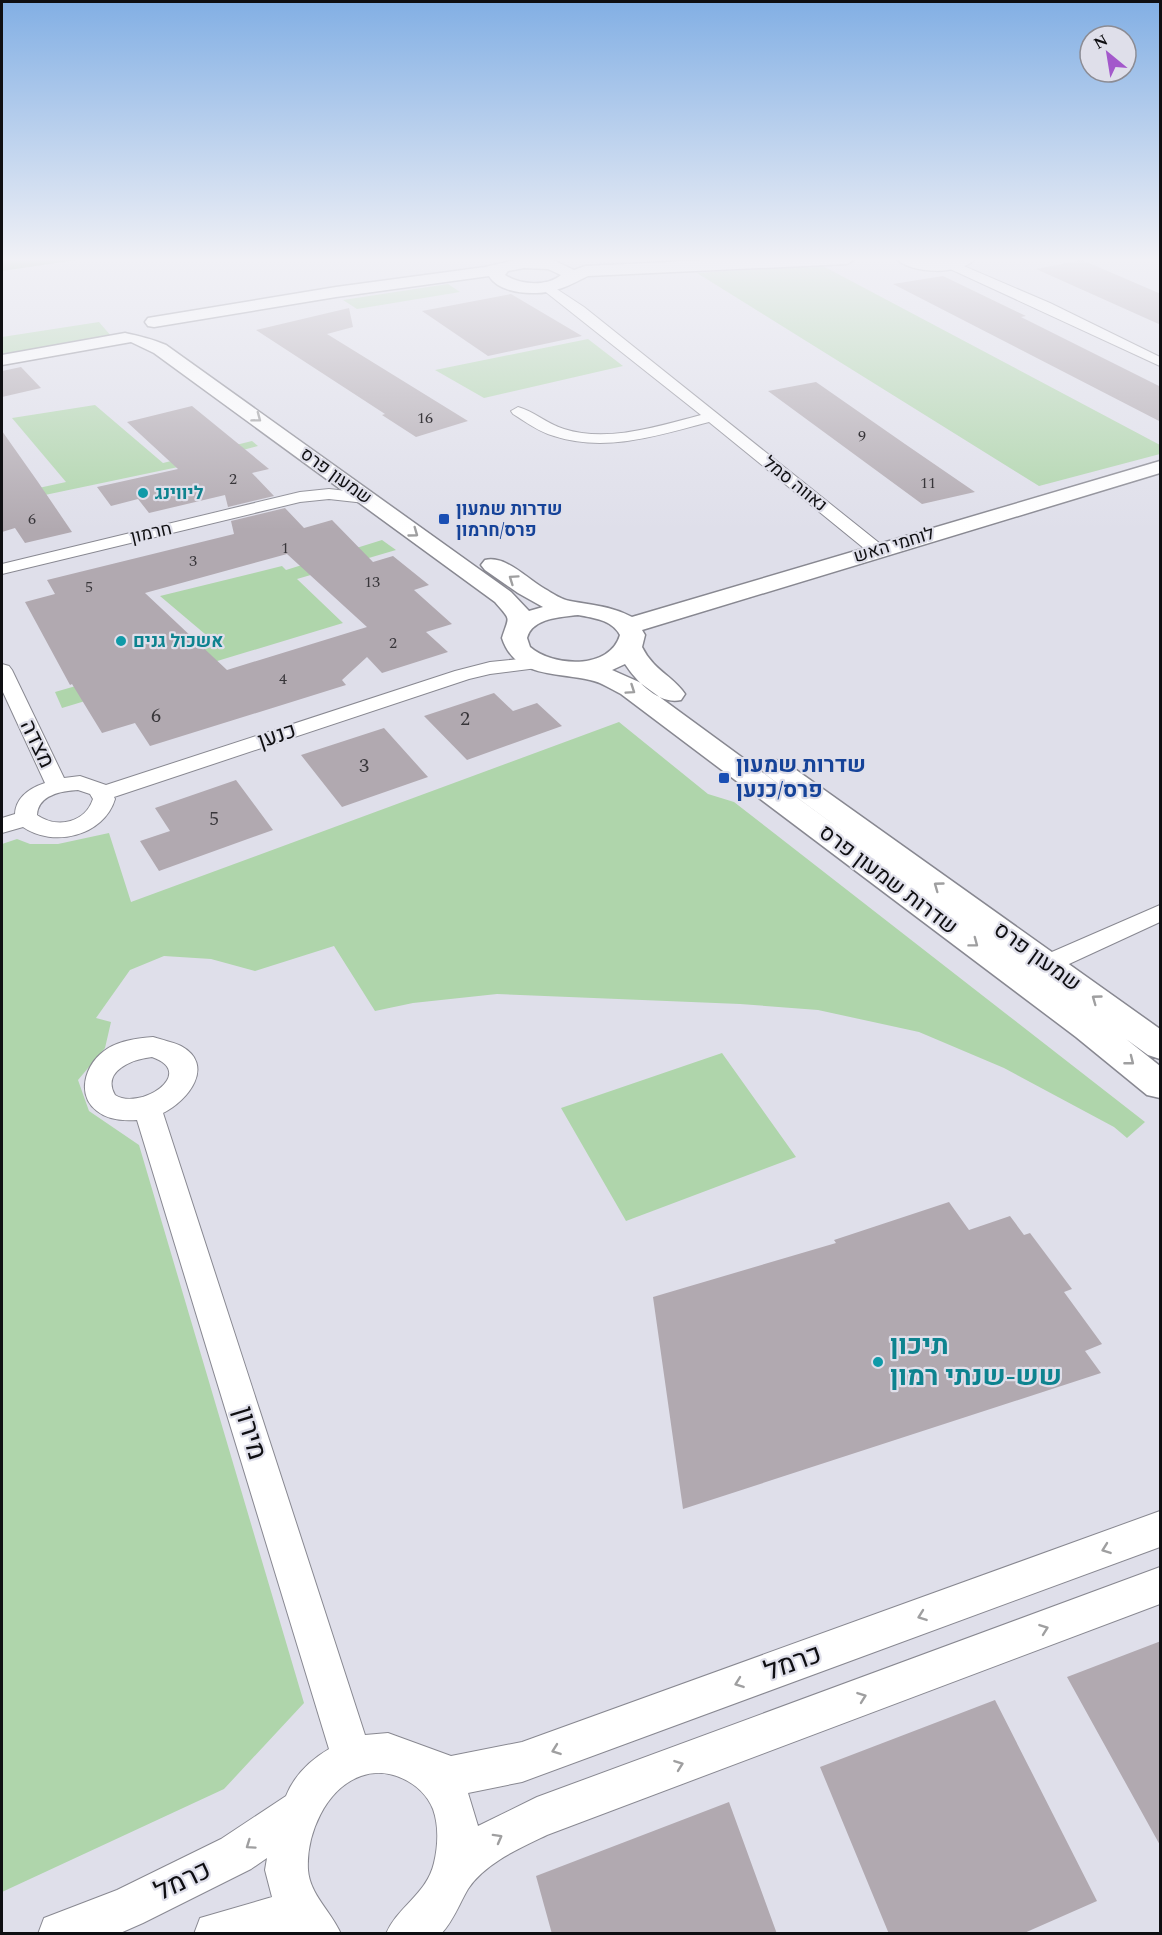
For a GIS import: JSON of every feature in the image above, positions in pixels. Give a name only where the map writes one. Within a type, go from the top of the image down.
[{"type":"street","points":[[2,360],[59,349]]},
{"type":"street","name":"שמעון פרס","points":[[160,349],[503,597],[520,616],[520,652],[538,663]]},
{"type":"street","name":"שמעון פרס","points":[[188,349],[516,582],[563,608]]},
{"type":"street","name":"נאווה סמל","points":[[628,349],[877,550]]},
{"type":"street","points":[[1135,349],[1161,362]]},
{"type":"street","points":[[518,411],[556,432],[591,438],[615,438],[713,417]]},
{"type":"street","name":"לוחמי האש","points":[[577,670],[594,668],[615,661],[629,637],[877,550],[1161,467]]},
{"type":"street","name":"חרמון","points":[[300,497],[319,487],[326,470]]},
{"type":"street","name":"חרמון","points":[[2,569],[300,497],[340,494],[365,498]]},
{"type":"street","points":[[519,632],[538,614],[563,608],[578,608],[607,613],[629,637]]},
{"type":"street","name":"כנען","points":[[451,678],[519,632]]},
{"type":"street","name":"שמעון פרס","points":[[629,637],[633,660],[640,669],[660,685],[1161,1046]]},
{"type":"street","name":"כנען","points":[[104,793],[451,678],[490,668],[538,663]]},
{"type":"street","name":"שדרות שמעון פרס","points":[[538,663],[560,669],[600,674],[630,688],[1088,1028],[1161,1085]]},
{"type":"street","name":"מצדה","points":[[2,670],[57,786]]},
{"type":"street","points":[[80,783],[98,788],[104,793],[106,800],[98,815],[77,827],[57,830],[39,829],[26,818],[25,812],[31,800],[57,786],[80,783]]},
{"type":"street","points":[[2,826],[26,818]]},
{"type":"street","points":[[1047,964],[1161,913]]},
{"type":"street","name":"מירון","points":[[148,1109],[352,1758]]},
{"type":"street","name":"כרמל","points":[[423,1767],[451,1776],[522,1762],[1161,1529]]},
{"type":"street","points":[[408,1934],[422,1923],[441,1900],[453,1874],[466,1857],[537,1818],[1161,1586]]},
{"type":"street","points":[[216,1934],[309,1922],[291,1890],[286,1868],[288,1844],[298,1812],[310,1791],[330,1771],[352,1758],[374,1752],[395,1754],[415,1761],[432,1773],[446,1790],[457,1825],[458,1844],[453,1874]]},
{"type":"street","name":"כרמל","points":[[60,1934],[128,1908],[236,1854],[298,1812]]},
{"type":"green space","points":[[2,349],[44,349],[2,357]]},
{"type":"green space","points":[[537,349],[601,349],[623,366],[484,398],[435,370]]},
{"type":"green space","points":[[820,349],[980,349],[1160,445],[1160,454],[1039,486]]},
{"type":"green space","points":[[95,405],[163,463],[252,441],[258,446],[183,466],[2,504],[2,496],[66,482],[12,418]]},
{"type":"green space","points":[[382,540],[396,550],[297,579],[343,623],[62,708],[55,692],[218,645],[160,596],[282,566],[286,570]]},
{"type":"green space","points":[[619,722],[708,794],[734,802],[1145,1122],[1127,1138],[1114,1127],[1004,1068],[919,1032],[818,1010],[740,1004],[497,994],[413,1003],[375,1011],[334,946],[255,971],[211,959],[164,956],[130,970],[96,1018],[111,1022],[105,1048],[78,1080],[89,1111],[139,1145],[304,1703],[224,1789],[2,1892],[2,844],[17,839],[30,844],[58,844],[109,833],[131,902]]},
{"type":"green space","points":[[722,1053],[796,1157],[626,1221],[561,1108]]},
{"type":"building","points":[[286,349],[352,349],[468,421],[416,437],[382,415],[385,414]]},
{"type":"building","points":[[478,349],[519,349],[488,356]]},
{"type":"building","points":[[1020,349],[1086,349],[1161,387],[1161,422]]},
{"type":"building","points":[[21,367],[41,388],[2,397],[2,371]]},
{"type":"building","points":[[816,382],[975,492],[922,504],[768,391]]},
{"type":"building","points":[[192,406],[269,469],[252,473],[274,496],[228,507],[225,495],[149,513],[138,499],[111,506],[97,487],[178,469],[127,422]]},
{"type":"building","points":[[2,431],[72,532],[25,543],[15,528],[2,532]]},
{"type":"building","points":[[285,508],[304,528],[332,520],[373,562],[393,556],[429,585],[414,590],[452,624],[426,632],[448,652],[382,673],[367,657],[342,680],[346,685],[150,746],[135,723],[102,733],[72,684],[70,685],[25,602],[55,594],[47,580],[234,534],[231,521]],"holes":[[[287,554],[367,627],[227,670],[145,593]]]},
{"type":"building","points":[[494,693],[513,711],[537,703],[562,726],[467,760],[424,716]]},
{"type":"building","points":[[384,728],[428,777],[342,807],[301,755]]},
{"type":"building","points":[[236,780],[273,830],[159,871],[140,841],[170,831],[155,808]]},
{"type":"building","name":"תיכון שש-שנתי רמון","points":[[949,1202],[969,1230],[1010,1216],[1024,1235],[1030,1233],[1072,1289],[1064,1292],[1102,1344],[1085,1351],[1101,1373],[683,1509],[653,1297],[836,1243],[834,1240]]},
{"type":"building","points":[[1161,1641],[1161,1847],[1067,1677]]},
{"type":"building","points":[[995,1700],[1097,1901],[1022,1934],[889,1934],[820,1767]]},
{"type":"building","points":[[729,1802],[777,1934],[552,1934],[536,1876]]},
{"type":"place","name":"ליווינג","points":[[143,493]]},
{"type":"place","name":"שדרות שמעון פרס/חרמון","points":[[444,519]]},
{"type":"place","name":"אשכול גנים","points":[[121,641]]},
{"type":"place","name":"שדרות שמעון פרס/כנען","points":[[724,778]]},
{"type":"place","name":"תיכון שש-שנתי רמון","points":[[878,1362]]}]
